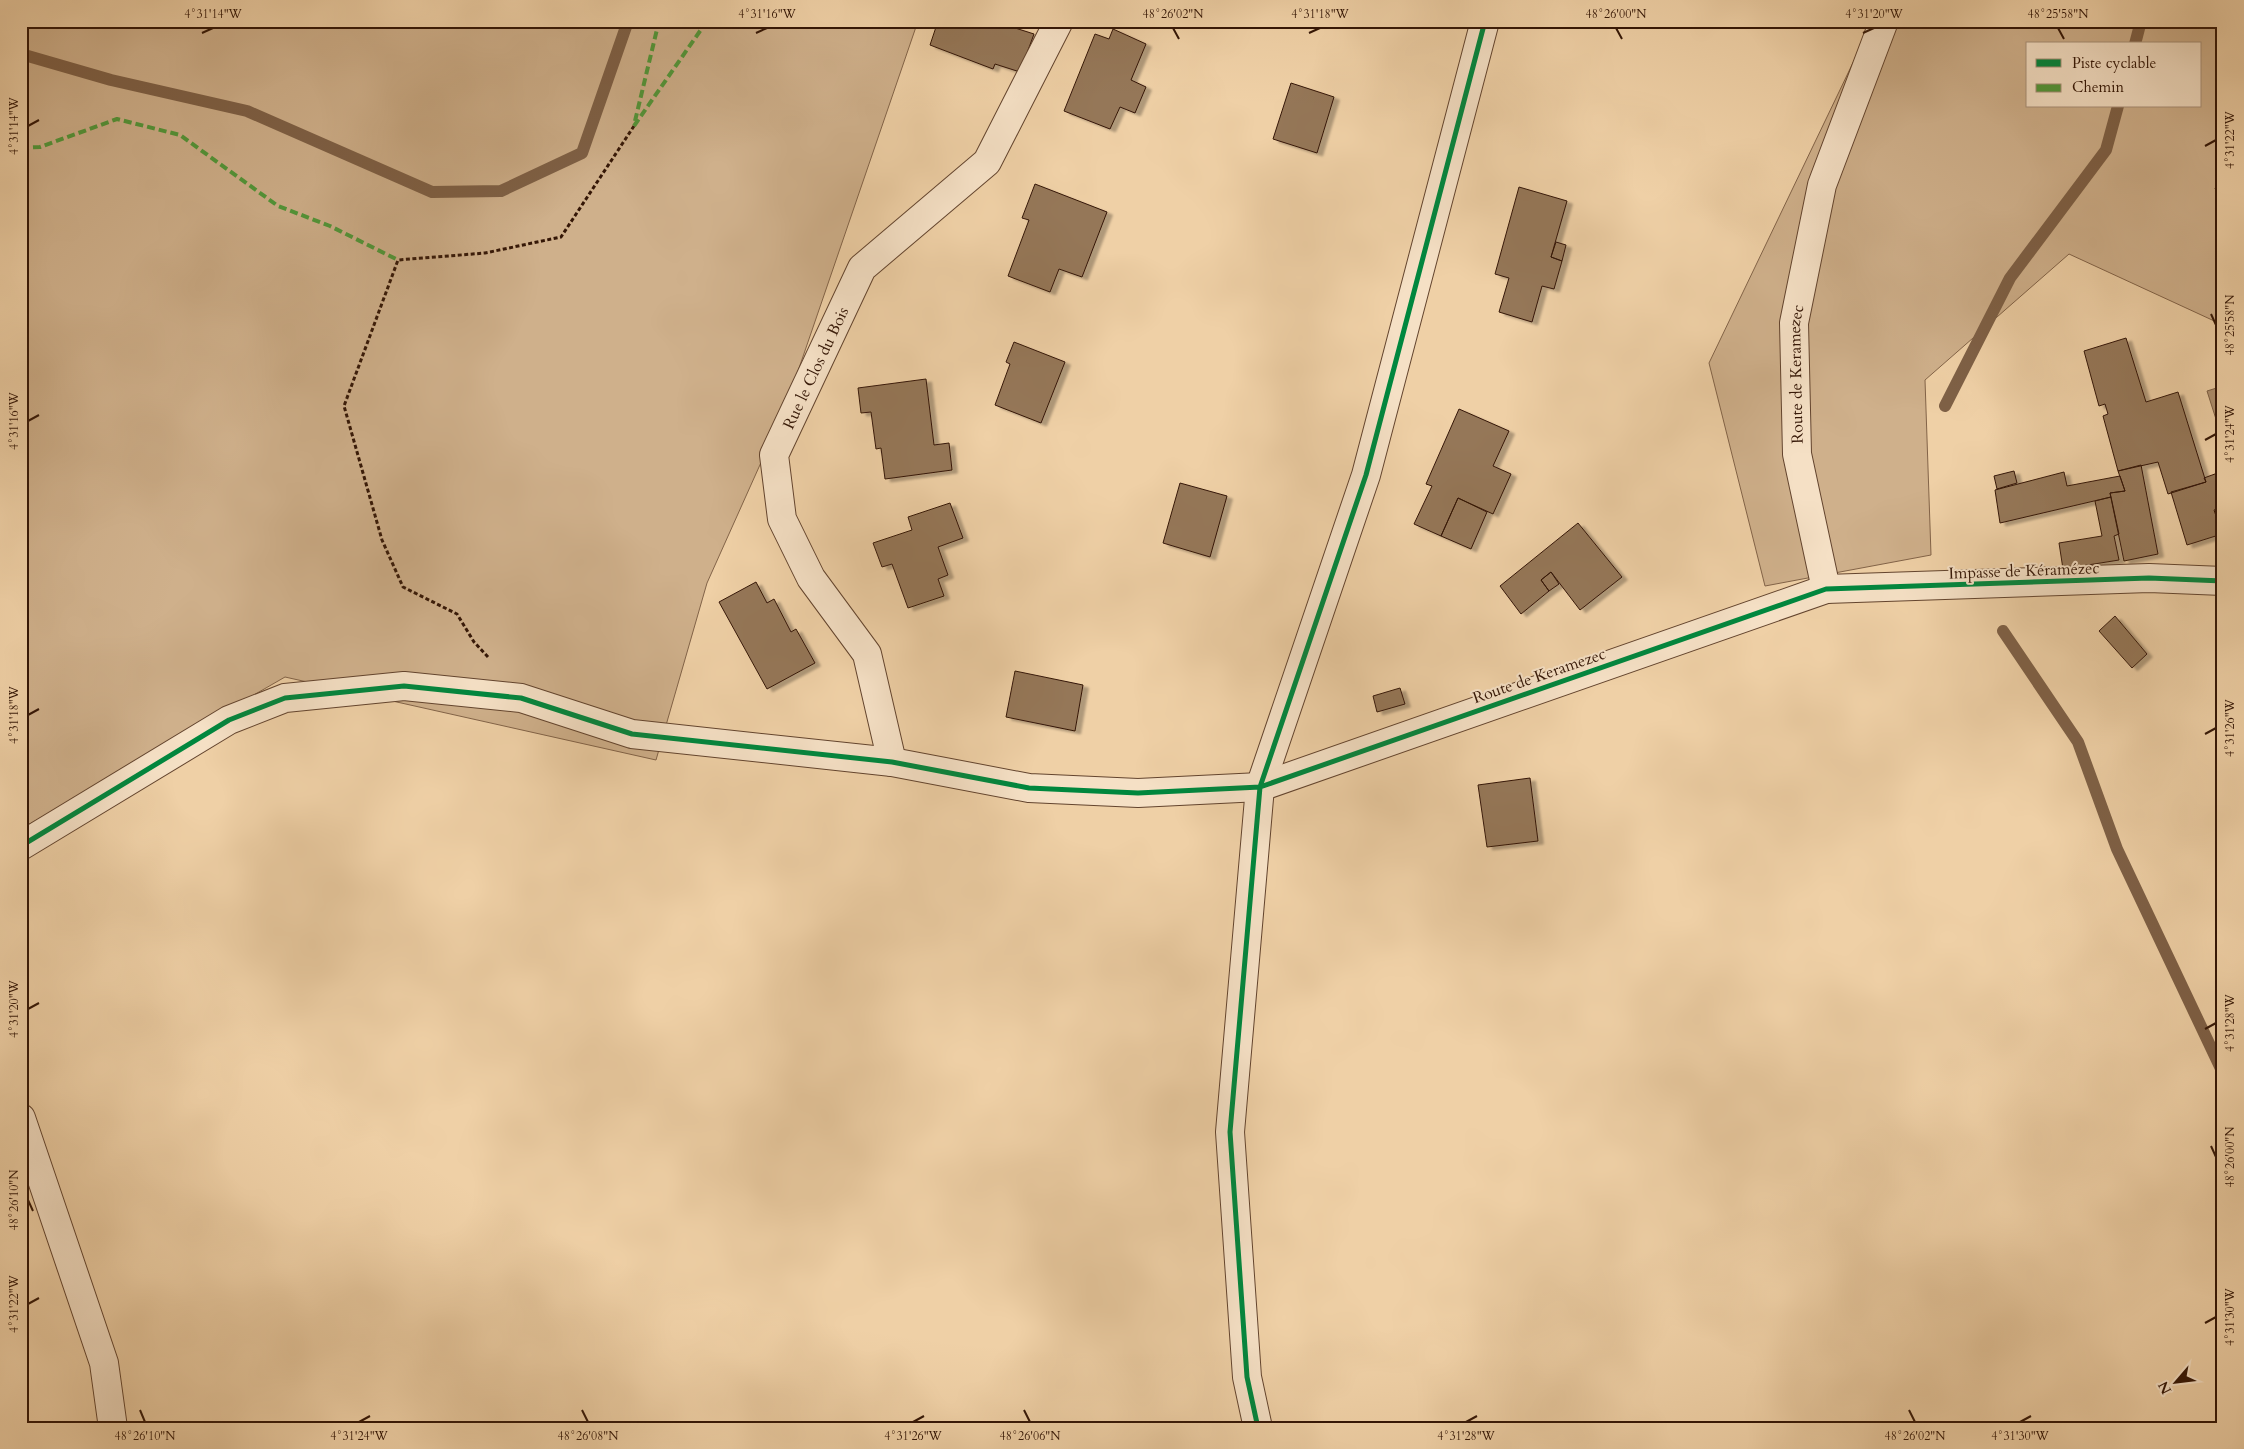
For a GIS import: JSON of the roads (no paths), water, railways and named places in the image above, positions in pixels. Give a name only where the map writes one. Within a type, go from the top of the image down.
[{"type":"street","name":"Rue le Clos du Bois","points":[[892,762],[867,654],[811,578],[782,520],[774,455],[862,268],[987,162],[1059,21]]},
{"type":"street","points":[[1258,1428],[1247,1377],[1230,1132],[1260,787],[1366,475],[1484,21]]},
{"type":"street","name":"Route de Keramezec","points":[[21,846],[229,720],[285,698],[404,686],[521,698],[632,734],[892,762],[1029,788],[1138,793],[1260,787],[1826,589],[1797,454],[1794,323],[1822,185],[1884,21]]},
{"type":"street","name":"Impasse de Kéramézec","points":[[1826,589],[2149,578],[2223,581]]},
{"type":"street","points":[[21,1118],[104,1363],[113,1428]]},
{"type":"waterway","points":[[21,54],[111,80],[247,111],[432,192],[501,191],[582,153],[628,21]]},
{"type":"waterway","points":[[2136,42],[2141,21]]},
{"type":"waterway","points":[[1945,406],[2010,278],[2106,150],[2117,108]]},
{"type":"waterway","points":[[2003,631],[2078,742],[2117,849],[2223,1073]]},
{"type":"waterway","points":[[2221,1428],[2223,1416]]}]
